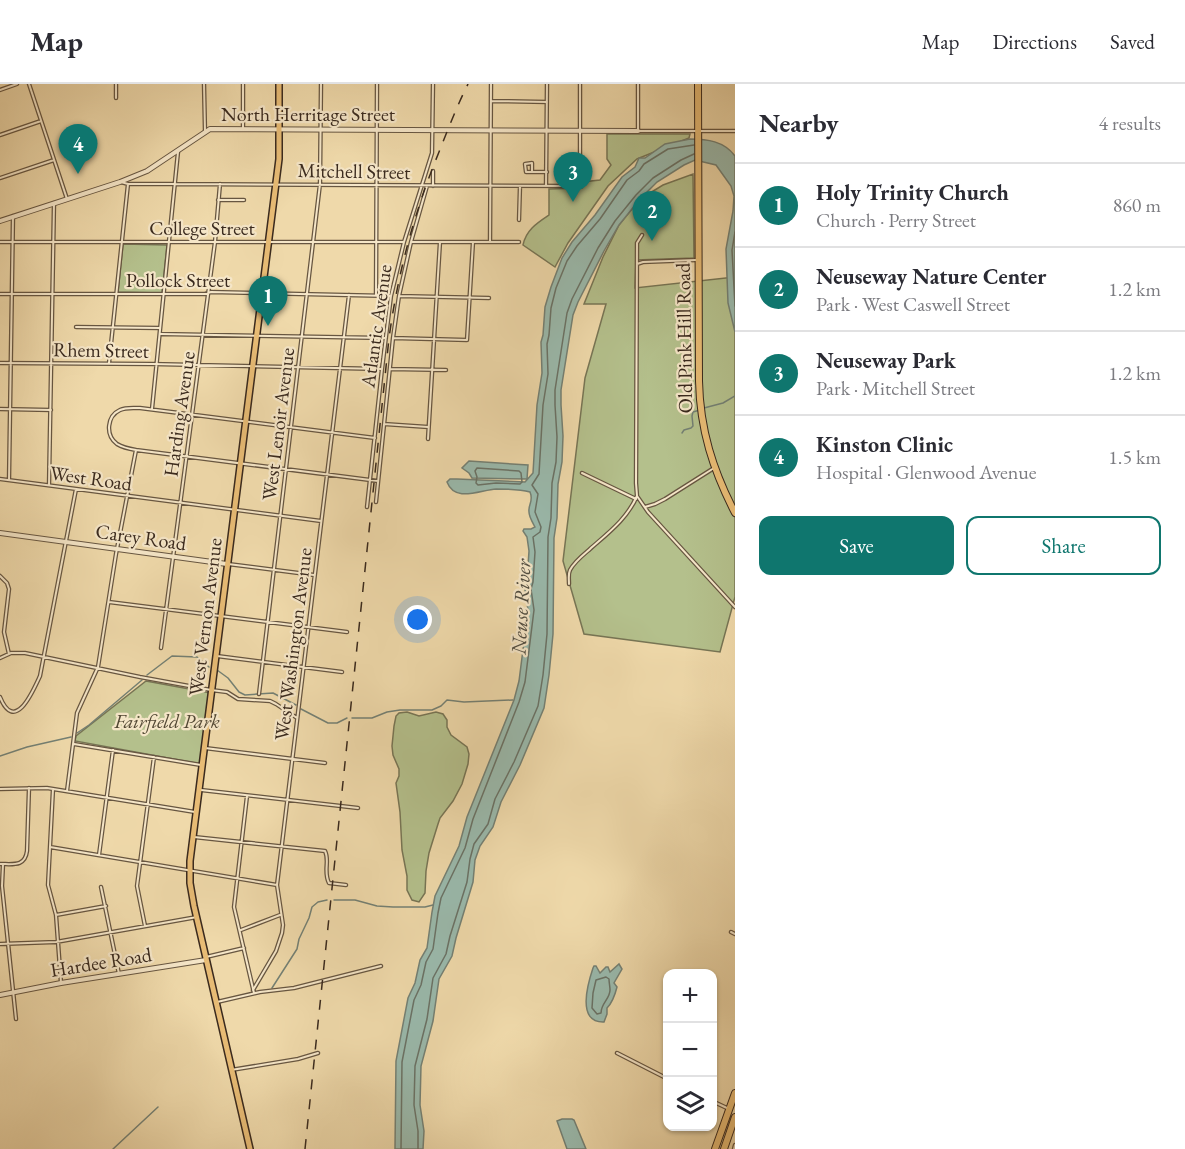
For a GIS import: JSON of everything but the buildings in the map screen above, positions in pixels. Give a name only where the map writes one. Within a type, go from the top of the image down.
[{"type":"highway","name":"Old Pink Hill Road","points":[[698,84],[700,406],[714,468],[735,513]]},
{"type":"highway","points":[[715,1149],[735,1093]]},
{"type":"highway","points":[[724,1149],[735,1117]]},
{"type":"main road","name":"West Vernon Avenue","points":[[250,1149],[192,895],[190,870],[195,812],[279,153],[279,84]]},
{"type":"street","points":[[0,90],[17,84]]},
{"type":"street","points":[[29,84],[67,199]]},
{"type":"street","points":[[116,84],[116,98]]},
{"type":"street","points":[[204,84],[205,131]]},
{"type":"street","points":[[243,84],[243,129]]},
{"type":"street","name":"West Lenoir Avenue","points":[[259,694],[320,184],[321,84]]},
{"type":"street","points":[[376,296],[377,84]]},
{"type":"street","name":"Atlantic Avenue","points":[[368,507],[392,296],[404,242],[432,153],[433,84]]},
{"type":"street","points":[[490,84],[490,242]]},
{"type":"street","points":[[546,187],[547,84]]},
{"type":"street","points":[[580,84],[580,131]]},
{"type":"street","points":[[638,84],[638,131],[697,133],[735,131]]},
{"type":"street","points":[[490,102],[547,102]]},
{"type":"street","points":[[0,135],[41,121]]},
{"type":"street","name":"North Herritage Street","points":[[0,221],[147,171],[210,129],[638,131]]},
{"type":"street","name":"Mitchell Street","points":[[120,182],[128,184],[579,186],[580,131]]},
{"type":"street","points":[[152,409],[178,149]]},
{"type":"street","points":[[0,178],[54,160]]},
{"type":"street","points":[[433,171],[433,186]]},
{"type":"street","points":[[532,172],[547,172]]},
{"type":"street","points":[[109,363],[128,184]]},
{"type":"street","name":"Harding Avenue","points":[[161,648],[215,242],[220,184]]},
{"type":"street","name":"Atlantic Avenue","points":[[376,502],[399,296],[427,186]]},
{"type":"street","points":[[519,220],[520,186]]},
{"type":"street","points":[[218,200],[243,200]]},
{"type":"street","points":[[49,486],[54,203]]},
{"type":"street","points":[[9,480],[13,216]]},
{"type":"street","points":[[569,584],[569,572],[575,564],[622,520],[637,497],[637,243],[642,235]]},
{"type":"street","name":"College Street","points":[[0,242],[404,242]]},
{"type":"street","points":[[411,242],[519,242]]},
{"type":"street","points":[[428,439],[440,242]]},
{"type":"street","points":[[393,338],[467,340],[473,242]]},
{"type":"street","points":[[637,264],[699,260]]},
{"type":"street","name":"Pollock Street","points":[[0,294],[208,293],[392,296]]},
{"type":"street","name":"West Washington Avenue","points":[[254,991],[281,939],[283,927],[277,885],[349,295]]},
{"type":"street","points":[[399,296],[489,298]]},
{"type":"street","points":[[76,327],[160,328]]},
{"type":"street","points":[[159,333],[386,338]]},
{"type":"street","name":"Rhem Street","points":[[0,363],[382,369]]},
{"type":"street","points":[[390,369],[446,370]]},
{"type":"street","points":[[0,409],[51,410]]},
{"type":"street","points":[[375,438],[152,409],[124,409],[115,414],[110,422],[111,435],[116,443],[136,450],[378,481]]},
{"type":"street","points":[[384,424],[428,427]]},
{"type":"street","points":[[67,791],[77,711],[98,668],[117,548],[136,450]]},
{"type":"street","points":[[645,507],[665,499],[714,468]]},
{"type":"street","points":[[582,473],[637,497],[735,607]]},
{"type":"street","name":"West Road","points":[[0,479],[321,521]]},
{"type":"street","points":[[0,697],[3,705],[9,710],[17,711],[23,708],[40,676],[76,489]]},
{"type":"street","name":"Carey Road","points":[[0,533],[314,575]]},
{"type":"street","points":[[0,576],[6,581],[9,589],[4,637],[9,654]]},
{"type":"street","points":[[109,602],[348,632]]},
{"type":"street","points":[[0,658],[9,654],[25,653],[227,692],[238,699],[273,702],[297,718]]},
{"type":"street","points":[[215,656],[342,672]]},
{"type":"street","points":[[73,744],[201,765]]},
{"type":"street","points":[[203,748],[325,763]]},
{"type":"street","points":[[99,856],[113,750]]},
{"type":"street","points":[[146,927],[136,886],[154,757]]},
{"type":"street","points":[[16,1019],[1,864],[19,864],[27,855],[29,788]]},
{"type":"street","points":[[0,789],[53,789],[195,812]]},
{"type":"street","points":[[53,789],[48,885],[56,915],[61,983]]},
{"type":"street","points":[[198,790],[358,808]]},
{"type":"street","points":[[247,796],[234,906],[254,991]]},
{"type":"street","points":[[192,837],[325,851],[327,882],[346,885]]},
{"type":"street","points":[[50,847],[277,885]]},
{"type":"street","points":[[102,887],[119,974]]},
{"type":"street","points":[[56,915],[106,906]]},
{"type":"street","points":[[240,930],[280,915]]},
{"type":"street","points":[[0,944],[58,942],[197,917]]},
{"type":"street","name":"Hardee Road","points":[[0,995],[206,958],[244,948]]},
{"type":"street","points":[[216,1002],[254,991],[294,988],[381,966]]},
{"type":"street","points":[[231,1070],[298,1059],[318,1053]]},
{"type":"street","points":[[617,1053],[664,1077]]},
{"type":"street","points":[[717,1103],[729,1109]]},
{"type":"green space","points":[[607,134],[690,134],[689,138],[637,159],[608,186],[568,243],[555,267],[523,245],[524,240],[533,227],[549,215],[549,189],[582,188],[582,182],[600,180],[611,165],[607,159]]},
{"type":"green space","points":[[693,174],[694,258],[636,260],[635,288],[735,277],[735,597],[720,652],[584,634],[563,561],[585,378],[606,304],[584,304],[619,225],[640,199],[663,185]]},
{"type":"green space","points":[[123,244],[167,245],[162,293],[118,292]]},
{"type":"green space","name":"Fairfield Park","points":[[146,681],[211,693],[201,764],[75,741],[76,736]]},
{"type":"green space","points":[[407,712],[419,716],[436,712],[443,714],[451,735],[467,747],[469,754],[462,784],[440,818],[429,853],[425,893],[419,902],[412,900],[407,890],[396,783],[399,769],[392,746],[396,716]]},
{"type":"water","name":"Neuse River","points":[[690,139],[715,142],[726,147],[735,156],[735,332],[728,303],[726,249],[734,196],[731,186],[716,165],[695,160],[657,182],[619,225],[573,315],[561,390],[563,436],[554,538],[553,634],[544,708],[520,765],[501,802],[493,827],[480,846],[475,860],[473,882],[452,956],[439,979],[433,1021],[421,1066],[420,1105],[424,1131],[423,1149],[395,1149],[396,1061],[408,998],[415,983],[420,960],[427,948],[435,896],[459,846],[467,817],[514,700],[519,681],[528,610],[525,590],[529,551],[527,537],[523,531],[535,527],[529,514],[530,492],[496,489],[462,494],[451,488],[447,482],[450,479],[457,479],[525,482],[533,473],[545,307],[562,258],[622,177],[635,167],[639,158],[645,158],[665,144]]},
{"type":"water","points":[[469,461],[528,465],[527,479],[472,478],[462,468]]},
{"type":"water","points":[[619,964],[622,969],[614,983],[617,987],[607,1008],[604,1022],[595,1021],[590,1016],[586,1001],[593,968],[596,966],[600,973],[608,967],[610,972]]},
{"type":"water","points":[[574,1120],[586,1149],[567,1149],[557,1121]]},
{"type":"waterway","points":[[704,408],[723,403],[735,396]]},
{"type":"waterway","points":[[682,433],[693,426],[693,412],[700,410]]},
{"type":"waterway","points":[[147,675],[172,656],[197,657],[209,667]]},
{"type":"waterway","points":[[217,670],[245,695],[273,693],[296,705]]},
{"type":"waterway","points":[[77,733],[142,680]]},
{"type":"waterway","points":[[352,718],[372,718],[400,710],[432,710],[447,700],[464,702],[513,700]]},
{"type":"waterway","points":[[301,709],[328,723],[337,723],[347,718]]},
{"type":"waterway","points":[[0,756],[71,737]]},
{"type":"waterway","points":[[272,988],[297,949],[312,907],[318,902],[327,900]]},
{"type":"waterway","points":[[334,900],[355,900],[377,906],[393,907],[433,905]]},
{"type":"waterway","points":[[113,1149],[158,1107]]},
{"type":"railway","points":[[305,1149],[389,338],[408,243],[430,175],[468,84]]},
{"type":"place","name":"Kinston Clinic","points":[[78,174]]},
{"type":"place","name":"Neuseway Park","points":[[573,202]]},
{"type":"place","name":"Neuseway Nature Center","points":[[652,241]]},
{"type":"place","name":"Holy Trinity Church","points":[[268,326]]}]
